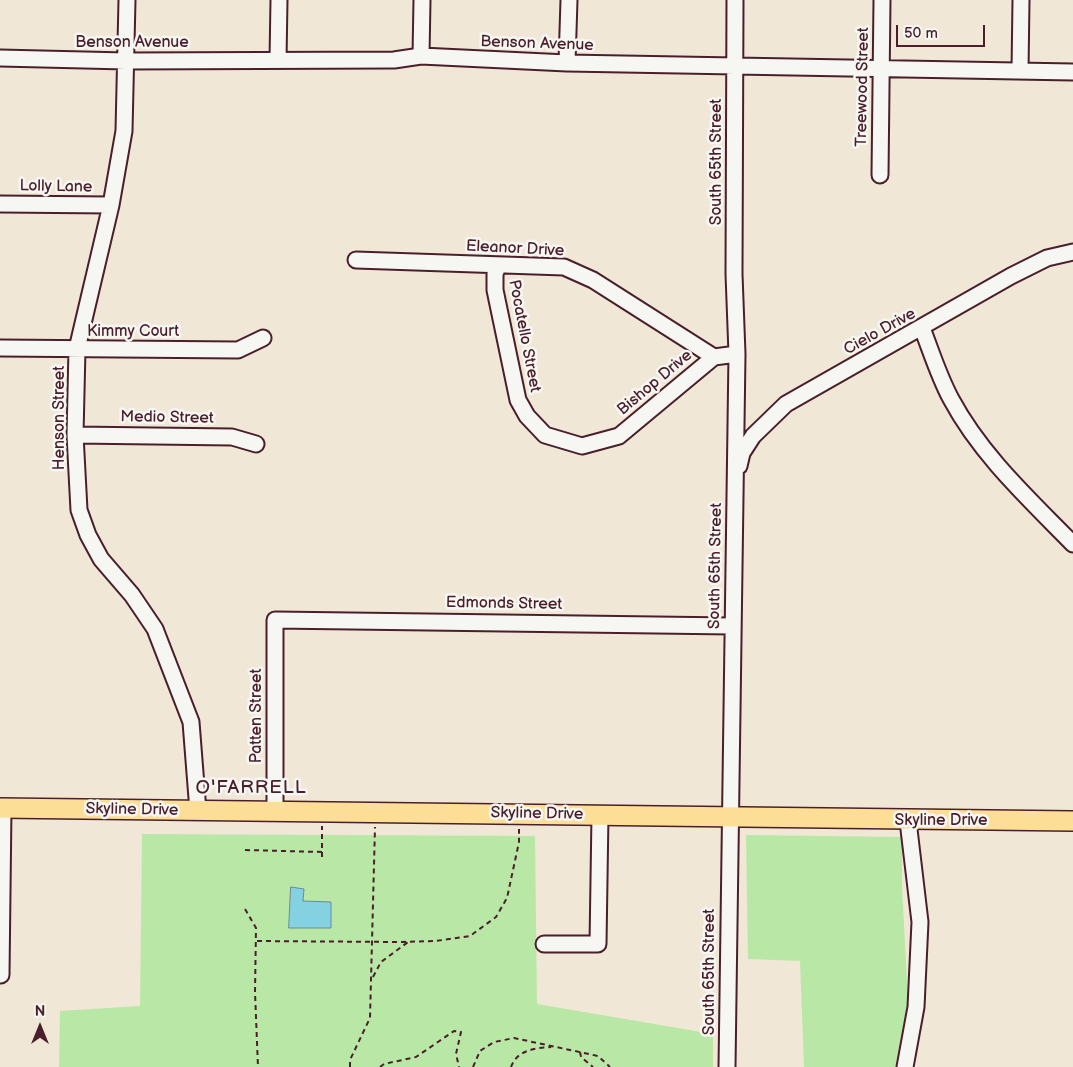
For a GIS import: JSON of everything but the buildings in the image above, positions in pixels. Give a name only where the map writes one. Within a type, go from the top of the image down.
[{"type":"main road","name":"Skyline Drive","points":[[2,808],[600,815],[908,821],[1073,821]]},
{"type":"street","name":"Henson Street","points":[[127,0],[126,109],[112,205],[77,349],[76,435],[79,510],[88,535],[101,558],[132,595],[155,629],[191,722],[198,810]]},
{"type":"street","points":[[278,60],[279,0]]},
{"type":"street","points":[[421,56],[422,0]]},
{"type":"street","points":[[567,63],[569,0]]},
{"type":"street","name":"South 65th Street","points":[[727,1067],[737,354],[734,274],[736,0]]},
{"type":"street","name":"Treewood Street","points":[[880,175],[882,0]]},
{"type":"street","points":[[1020,71],[1021,0]]},
{"type":"street","name":"Benson Avenue","points":[[0,58],[126,61],[394,60],[421,56],[567,63],[1073,72]]},
{"type":"street","name":"Lolly Lane","points":[[0,204],[112,205]]},
{"type":"street","name":"Cielo Drive","points":[[735,477],[742,453],[753,436],[776,412],[1011,276],[1047,258],[1073,252]]},
{"type":"street","name":"Eleanor Drive","points":[[356,260],[564,267],[594,280],[714,357]]},
{"type":"street","name":"Pocatello Street","points":[[498,266],[495,274],[495,290],[518,400],[527,416],[545,435],[582,446],[619,436]]},
{"type":"street","points":[[922,328],[950,398],[976,439],[996,465],[1073,544]]},
{"type":"street","name":"Kimmy Court","points":[[0,348],[238,350],[263,338]]},
{"type":"street","points":[[714,357],[737,354]]},
{"type":"street","name":"Bishop Drive","points":[[619,436],[714,357]]},
{"type":"street","name":"Medio Street","points":[[76,435],[232,437],[256,444]]},
{"type":"street","name":"Edmonds Street","points":[[275,620],[732,626]]},
{"type":"street","name":"Patten Street","points":[[275,620],[275,812]]},
{"type":"street","points":[[1,974],[2,808]]},
{"type":"street","points":[[544,944],[598,944],[600,815]]},
{"type":"street","points":[[905,1067],[916,1007],[920,922],[908,821]]},
{"type":"path","points":[[322,858],[323,812]]},
{"type":"path","points":[[350,1067],[350,1060],[370,1018],[374,942],[376,813]]},
{"type":"path","points":[[257,942],[408,942],[436,941],[470,936],[496,917],[507,898],[518,842],[519,814]]},
{"type":"path","points":[[245,850],[322,852]]},
{"type":"path","points":[[245,909],[256,928],[255,992],[258,1067]]},
{"type":"path","points":[[372,979],[381,962],[408,942]]},
{"type":"path","points":[[380,1067],[384,1064],[416,1057],[454,1031],[461,1032],[456,1054],[459,1067]]},
{"type":"path","points":[[473,1067],[480,1051],[494,1042],[514,1038],[598,1056],[610,1067]]},
{"type":"path","points":[[511,1067],[522,1054],[532,1048],[553,1047]]},
{"type":"path","points":[[580,1052],[581,1057],[593,1067]]},
{"type":"green space","points":[[142,834],[535,836],[537,1004],[713,1034],[713,1067],[59,1067],[60,1011],[140,1006]]},
{"type":"green space","points":[[746,835],[902,837],[902,887],[908,1000],[895,1067],[804,1067],[800,961],[748,959]]},
{"type":"water","points":[[291,887],[304,889],[303,901],[331,902],[331,928],[289,928]]},
{"type":"district","name":"O'FARRELL","points":[[251,788]]}]
